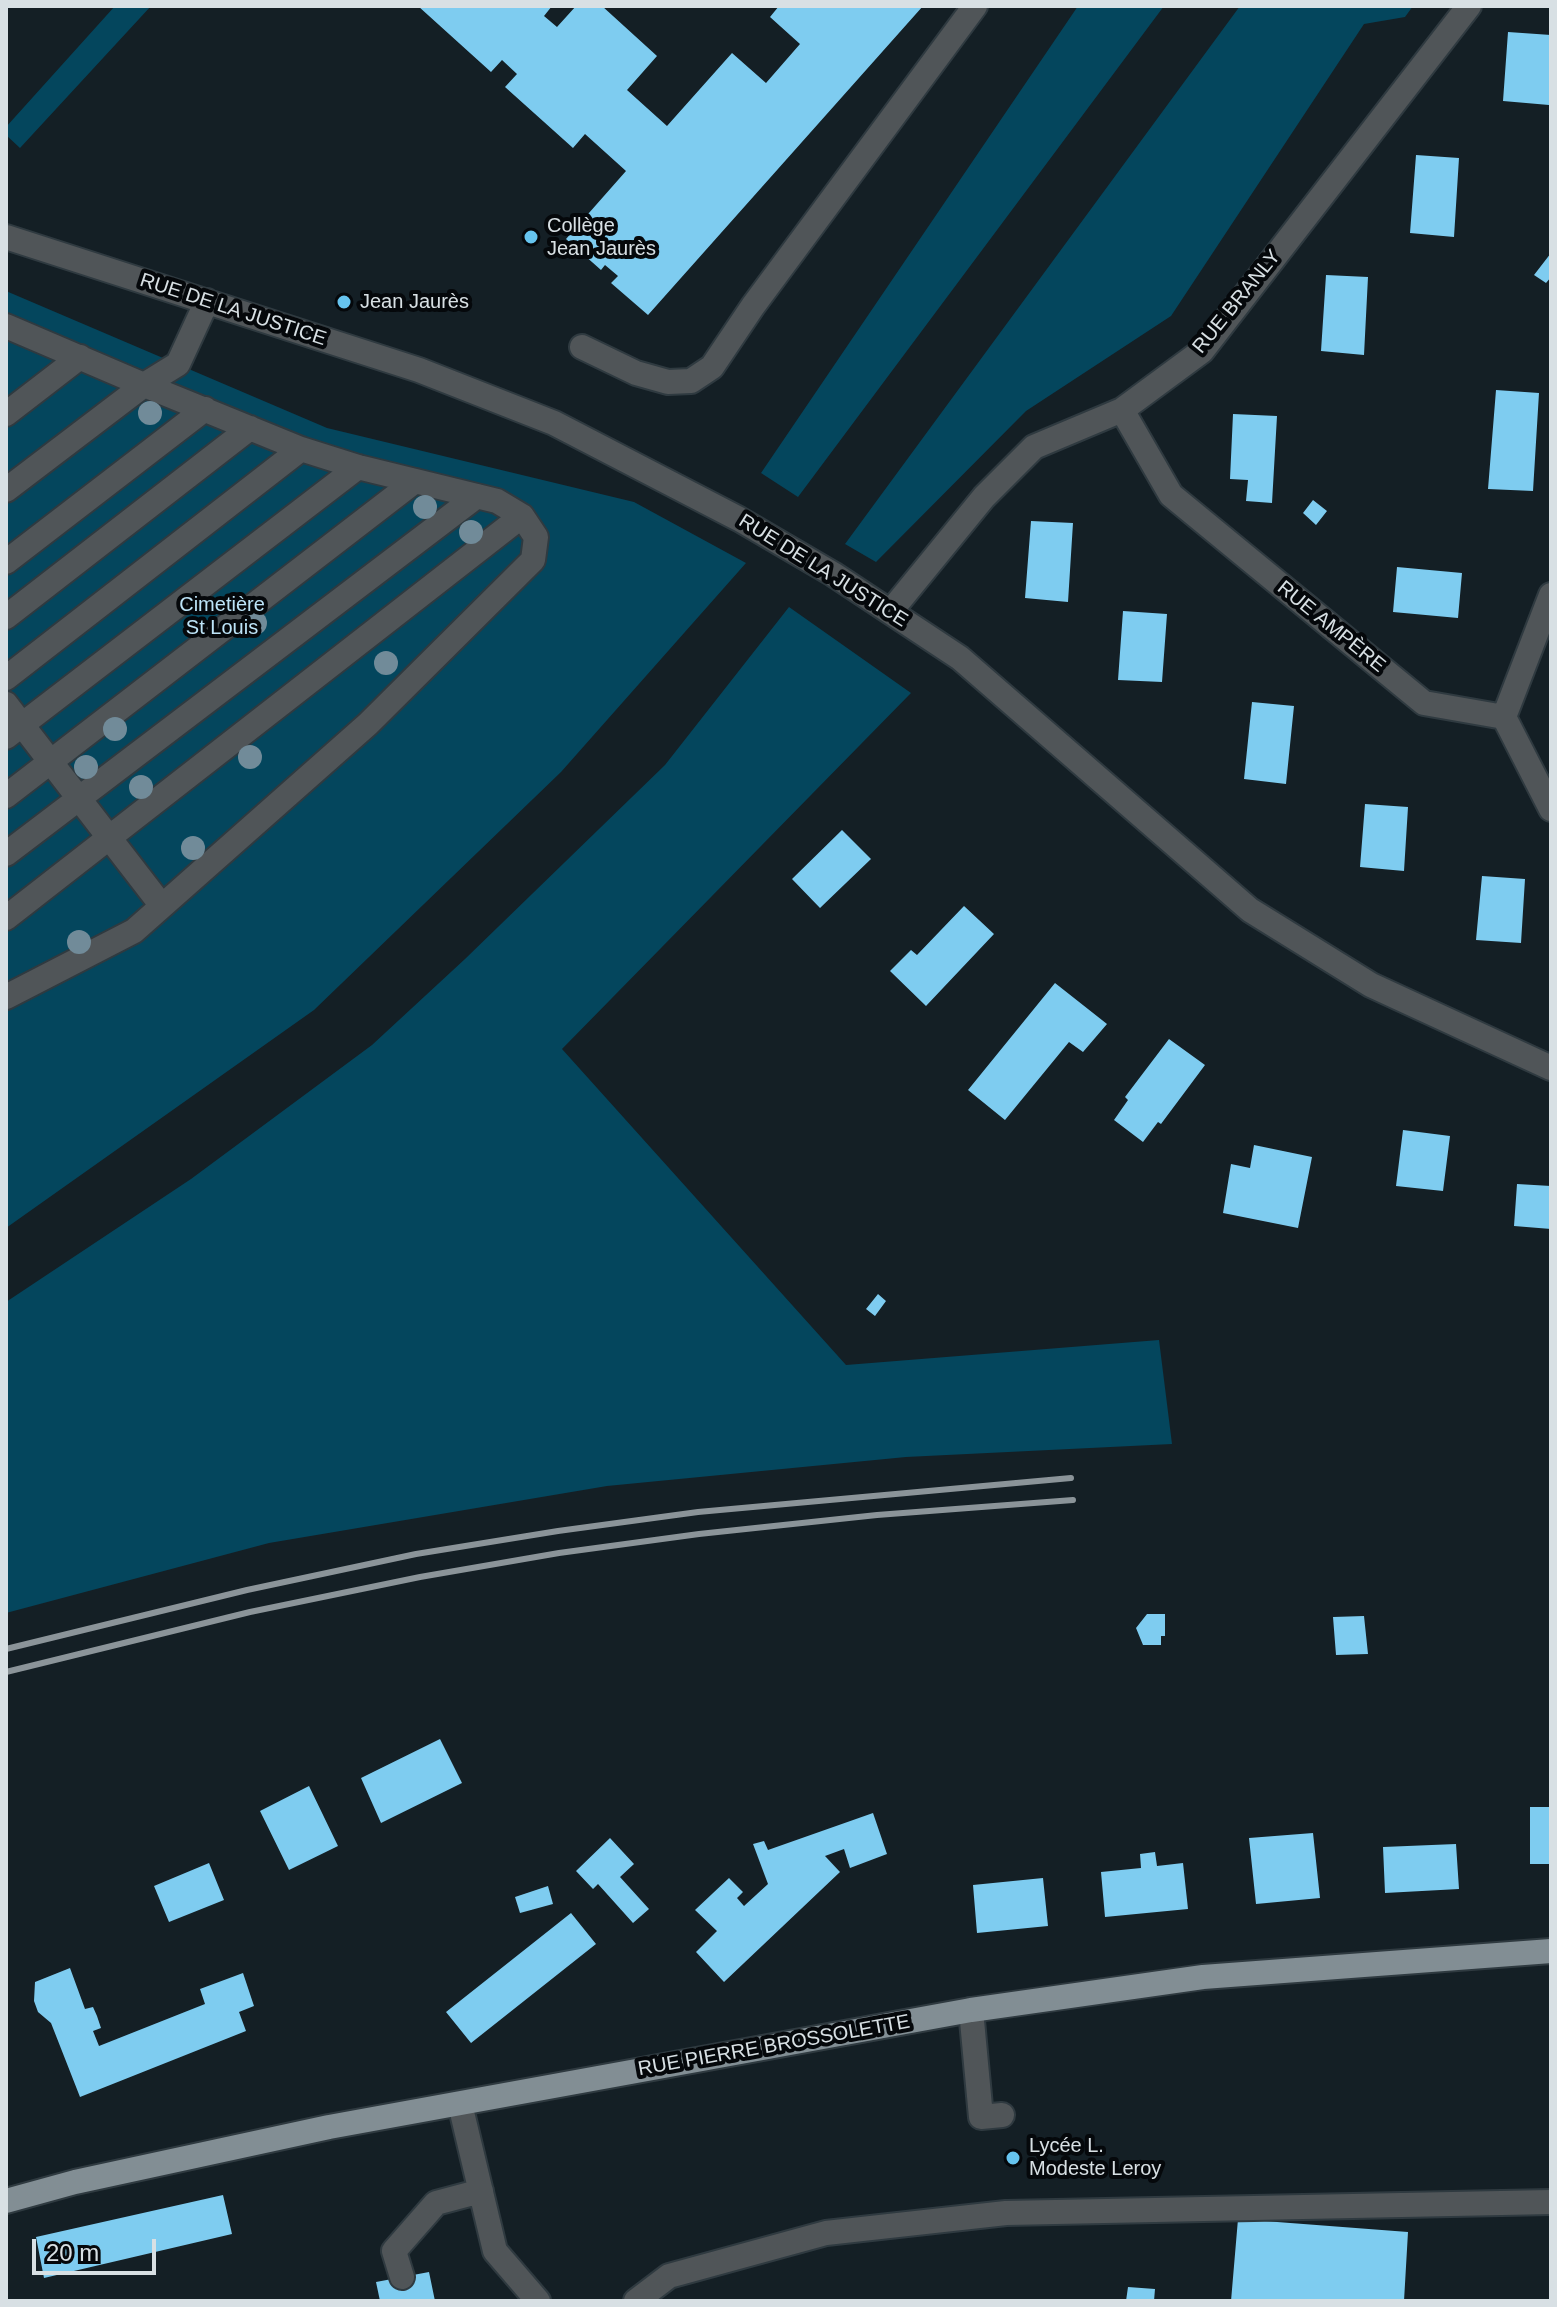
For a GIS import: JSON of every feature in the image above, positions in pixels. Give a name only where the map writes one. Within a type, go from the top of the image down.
[{"type":"main road","name":"RUE PIERRE BROSSOLETTE","points":[[6,2201],[75,2182],[329,2127],[971,2010],[1203,1977],[1551,1951]]},
{"type":"street","points":[[582,347],[636,373],[668,382],[691,381],[712,367],[753,306],[975,6]]},
{"type":"street","name":"RUE BRANLY","points":[[891,611],[984,497],[1034,447],[1122,410],[1202,351],[1469,6]]},
{"type":"street","name":"RUE DE LA JUSTICE","points":[[6,237],[419,370],[554,423],[739,519],[833,574],[960,658],[1250,910],[1371,985],[1551,1068]]},
{"type":"street","points":[[6,490],[144,385],[178,364],[207,301]]},
{"type":"street","points":[[6,997],[134,931],[368,724],[533,560],[536,537],[522,516],[497,501],[358,467],[301,449],[80,357],[10,333]]},
{"type":"street","points":[[6,414],[80,357]]},
{"type":"street","points":[[6,562],[205,409]]},
{"type":"street","name":"RUE AMPÈRE","points":[[1122,410],[1171,495],[1424,703],[1504,717]]},
{"type":"street","points":[[6,617],[250,428]]},
{"type":"street","points":[[6,678],[301,449]]},
{"type":"street","points":[[14,731],[358,467]]},
{"type":"street","points":[[6,796],[415,481]]},
{"type":"street","points":[[6,854],[477,496]]},
{"type":"street","points":[[6,918],[522,516]]},
{"type":"street","points":[[1551,595],[1504,717],[1551,809]]},
{"type":"street","points":[[6,704],[14,731],[51,762],[162,906]]},
{"type":"street","points":[[971,2010],[981,2117],[1002,2115]]},
{"type":"street","points":[[460,2104],[495,2251],[538,2301]]},
{"type":"street","points":[[402,2277],[394,2251],[436,2203],[481,2191]]},
{"type":"street","points":[[636,2301],[669,2276],[826,2233],[1006,2213],[1551,2202]]},
{"type":"green space","points":[[115,6],[151,6],[20,148],[6,135],[6,127]]},
{"type":"green space","points":[[1078,6],[1164,6],[798,497],[761,473]]},
{"type":"green space","points":[[1240,6],[1413,6],[1405,17],[1364,24],[1171,316],[1026,411],[876,562],[845,544]]},
{"type":"green space","name":"Cimetière St Louis","points":[[6,291],[327,428],[634,502],[746,563],[561,772],[314,1010],[6,1228]]},
{"type":"green space","points":[[789,607],[911,693],[562,1049],[846,1365],[1159,1340],[1172,1444],[906,1457],[607,1486],[269,1543],[6,1613],[6,1302],[191,1179],[372,1045],[665,765]]},
{"type":"building","points":[[418,6],[552,6],[544,16],[557,27],[576,6],[602,6],[657,56],[627,90],[667,126],[732,53],[766,83],[800,44],[770,17],[779,6],[923,6],[648,315],[611,283],[618,276],[605,265],[601,270],[566,239],[626,171],[585,134],[573,148],[505,87],[517,74],[502,60],[491,72]]},
{"type":"building","points":[[1508,32],[1551,35],[1549,105],[1503,101]]},
{"type":"building","points":[[1416,155],[1459,158],[1454,237],[1410,233]]},
{"type":"building","points":[[1551,253],[1551,277],[1546,283],[1534,275]]},
{"type":"building","points":[[1326,275],[1368,277],[1364,355],[1321,351]]},
{"type":"building","points":[[1496,390],[1539,393],[1533,491],[1488,489]]},
{"type":"building","points":[[1233,414],[1277,416],[1272,503],[1246,501],[1248,480],[1230,479]]},
{"type":"building","points":[[1313,500],[1327,511],[1316,525],[1303,513]]},
{"type":"building","points":[[1031,521],[1073,523],[1068,602],[1025,598]]},
{"type":"building","points":[[1397,567],[1462,573],[1458,618],[1393,612]]},
{"type":"building","points":[[1123,611],[1167,614],[1162,682],[1118,680]]},
{"type":"building","points":[[1252,702],[1294,706],[1286,784],[1244,779]]},
{"type":"building","points":[[1365,804],[1408,807],[1404,871],[1360,867]]},
{"type":"building","points":[[842,830],[871,859],[820,908],[792,879]]},
{"type":"building","points":[[1482,876],[1525,879],[1521,943],[1476,940]]},
{"type":"building","points":[[964,906],[994,934],[926,1006],[890,971],[911,950],[917,955]]},
{"type":"building","points":[[1055,983],[1107,1024],[1083,1052],[1069,1042],[1005,1120],[968,1090]]},
{"type":"building","points":[[1169,1039],[1205,1065],[1161,1124],[1158,1122],[1143,1142],[1114,1120],[1128,1100],[1125,1097]]},
{"type":"building","points":[[1403,1130],[1450,1136],[1443,1191],[1396,1186]]},
{"type":"building","points":[[1254,1145],[1312,1157],[1298,1228],[1223,1213],[1231,1164],[1250,1168]]},
{"type":"building","points":[[1517,1184],[1551,1186],[1551,1229],[1514,1226]]},
{"type":"building","points":[[878,1294],[886,1301],[875,1316],[866,1309]]},
{"type":"building","points":[[1147,1614],[1165,1614],[1165,1636],[1161,1636],[1161,1645],[1143,1645],[1136,1628]]},
{"type":"building","points":[[1364,1616],[1368,1654],[1336,1655],[1333,1617]]},
{"type":"building","points":[[440,1739],[462,1783],[381,1823],[361,1778]]},
{"type":"building","points":[[309,1786],[338,1846],[289,1870],[260,1811]]},
{"type":"building","points":[[1530,1807],[1551,1807],[1551,1864],[1530,1864]]},
{"type":"building","points":[[873,1813],[887,1854],[850,1868],[844,1849],[825,1856],[840,1872],[724,1982],[696,1952],[717,1931],[695,1910],[729,1878],[743,1892],[737,1898],[744,1906],[768,1884],[753,1844],[764,1841],[768,1850]]},
{"type":"building","points":[[1313,1833],[1320,1898],[1256,1904],[1249,1838]]},
{"type":"building","points":[[610,1838],[634,1864],[620,1877],[649,1909],[633,1923],[598,1884],[593,1889],[576,1871]]},
{"type":"building","points":[[1456,1844],[1459,1889],[1385,1893],[1383,1847]]},
{"type":"building","points":[[1155,1852],[1157,1866],[1183,1863],[1188,1909],[1105,1917],[1101,1872],[1141,1868],[1140,1854]]},
{"type":"building","points":[[209,1863],[224,1900],[169,1922],[154,1886]]},
{"type":"building","points":[[1043,1878],[1048,1926],[977,1933],[973,1885]]},
{"type":"building","points":[[548,1886],[553,1904],[520,1913],[515,1897]]},
{"type":"building","points":[[571,1913],[596,1944],[471,2043],[446,2012]]},
{"type":"building","points":[[70,1968],[85,2009],[93,2007],[97,2016],[101,2028],[93,2031],[99,2046],[205,2004],[200,1989],[243,1973],[254,2006],[239,2012],[246,2031],[80,2097],[51,2023],[38,2012],[34,2001],[35,1982]]},
{"type":"building","points":[[223,2195],[232,2234],[44,2278],[36,2237]]},
{"type":"building","points":[[1238,2219],[1408,2232],[1404,2301],[1231,2301]]},
{"type":"building","points":[[429,2272],[435,2301],[380,2301],[376,2282]]},
{"type":"building","points":[[1128,2287],[1155,2289],[1154,2301],[1126,2301]]},
{"type":"railway","points":[[6,1649],[247,1590],[416,1554],[558,1531],[698,1512],[1071,1478]]},
{"type":"railway","points":[[6,1672],[250,1612],[420,1577],[559,1553],[877,1515],[1073,1500]]},
{"type":"place","name":"Collège Jean Jaurès","points":[[531,237]]},
{"type":"place","name":"Jean Jaurès","points":[[344,302]]},
{"type":"place","name":"Lycée L. Modeste Leroy","points":[[1013,2158]]}]
